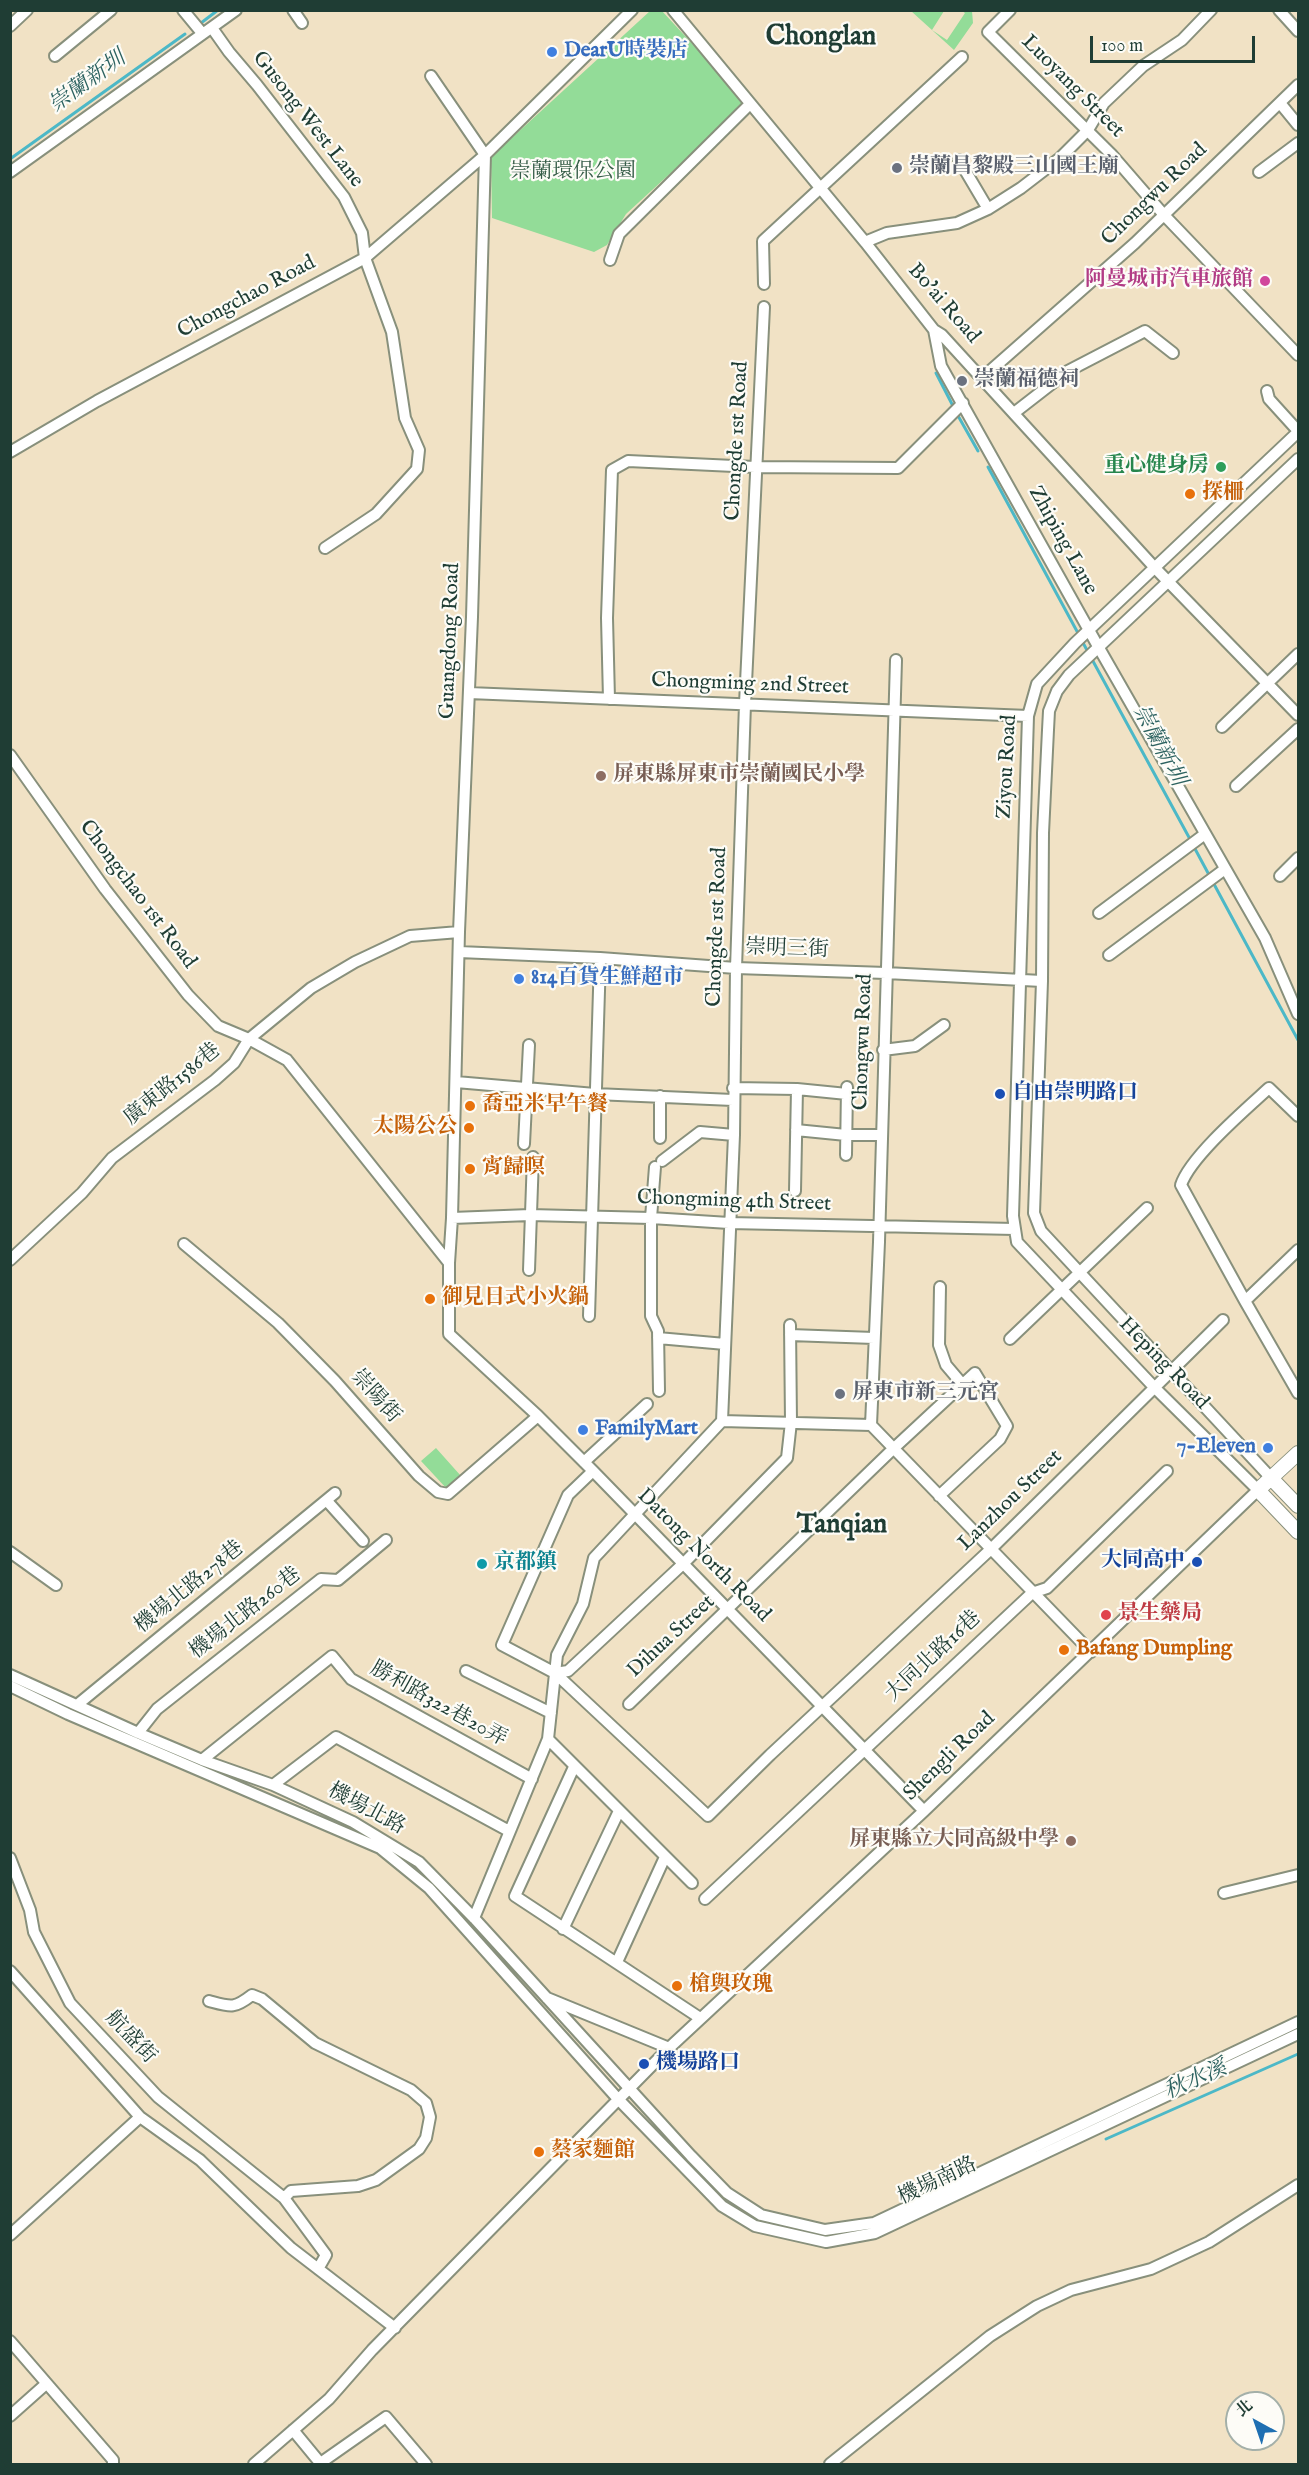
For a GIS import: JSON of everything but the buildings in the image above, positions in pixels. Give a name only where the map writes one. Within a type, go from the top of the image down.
[{"type":"main road","name":"Shengli Road","points":[[1258,1491],[1299,1453]]},
{"type":"main road","name":"Heping Road","points":[[1271,1478],[1299,1506]]},
{"type":"main road","name":"Heping Road","points":[[1258,1491],[1299,1532]]},
{"type":"street","points":[[10,26],[27,10]]},
{"type":"street","points":[[55,56],[111,10]]},
{"type":"street","points":[[183,10],[202,33]]},
{"type":"street","points":[[10,172],[236,10]]},
{"type":"street","points":[[293,10],[302,23]]},
{"type":"street","points":[[431,76],[485,155],[632,10]]},
{"type":"street","name":"Bo'ai Road","points":[[673,10],[865,242],[934,330],[942,335],[982,378],[1168,582],[1299,715]]},
{"type":"street","name":"Luoyang Street","points":[[1010,10],[988,32],[1088,130],[1164,215],[1299,355]]},
{"type":"street","points":[[865,242],[887,233],[957,223],[988,209],[1060,158],[1088,130],[1104,103],[1143,66],[1182,40],[1210,10]]},
{"type":"street","points":[[1280,10],[1299,31]]},
{"type":"street","name":"Gusong West Lane","points":[[212,28],[344,196],[362,233],[365,258],[392,332],[405,418],[418,450],[417,469],[376,514],[326,548]]},
{"type":"street","points":[[764,284],[763,241],[962,57]]},
{"type":"street","name":"Chongwu Road","points":[[982,378],[1164,215],[1299,85]]},
{"type":"street","points":[[1280,103],[1299,125]]},
{"type":"street","points":[[610,260],[619,234],[750,104]]},
{"type":"street","points":[[1259,172],[1299,143]]},
{"type":"street","name":"Chongchao Road","points":[[10,452],[97,400],[365,258],[485,155]]},
{"type":"street","name":"Guangdong Road","points":[[449,1334],[459,933],[469,693],[485,155]]},
{"type":"street","points":[[959,160],[988,209]]},
{"type":"street","name":"Chongde 1st Road","points":[[722,1421],[734,1135],[736,968],[745,704],[764,307]]},
{"type":"street","name":"Zhiping Lane","points":[[934,330],[941,366],[961,405],[1096,651],[1166,768],[1197,841],[1216,876],[1252,915],[1265,938],[1299,1014]]},
{"type":"street","points":[[1014,413],[1068,370],[1144,330],[1173,353]]},
{"type":"street","points":[[1268,391],[1269,399],[1299,431]]},
{"type":"street","points":[[609,699],[607,618],[612,471],[628,462],[755,467],[898,468],[961,405]]},
{"type":"street","name":"Ziyou Road","points":[[1013,1216],[1028,716],[1037,684],[1075,642],[1299,431]]},
{"type":"street","name":"Ziyou Road","points":[[1034,1213],[1042,981],[1043,833],[1049,711],[1057,691],[1069,675],[1299,459]]},
{"type":"street","points":[[1222,727],[1299,654]]},
{"type":"street","name":"Chongwu Road","points":[[871,1425],[896,660]]},
{"type":"street","name":"Chongming 2nd Street","points":[[469,693],[1028,716]]},
{"type":"street","points":[[1236,786],[1299,729]]},
{"type":"street","name":"Chongchao 1st Road","points":[[10,755],[105,889],[189,995],[218,1026],[249,1039]]},
{"type":"street","points":[[1100,913],[1197,841]]},
{"type":"street","points":[[1280,876],[1299,858]]},
{"type":"street","points":[[1109,955],[1216,876]]},
{"type":"street","points":[[249,1039],[311,988],[355,962],[410,936],[459,933]]},
{"type":"street","name":"崇明三街","points":[[459,952],[600,958],[736,968],[1042,981]]},
{"type":"street","points":[[589,1316],[600,958]]},
{"type":"street","points":[[883,1050],[915,1046],[944,1025]]},
{"type":"street","name":"廣東路1586巷","points":[[10,1260],[82,1193],[112,1158],[234,1063],[249,1039],[287,1060],[449,1263]]},
{"type":"street","points":[[524,1144],[529,1045]]},
{"type":"street","points":[[456,1082],[595,1094],[733,1100]]},
{"type":"street","points":[[733,1088],[847,1090],[846,1155]]},
{"type":"street","points":[[1299,1116],[1269,1088],[1228,1126],[1185,1173],[1181,1185],[1299,1393]]},
{"type":"street","points":[[795,1191],[797,1089]]},
{"type":"street","points":[[660,1096],[660,1138]]},
{"type":"street","points":[[796,1130],[846,1135],[880,1135]]},
{"type":"street","points":[[659,1391],[658,1331],[651,1316],[651,1218],[659,1164],[700,1132],[734,1135]]},
{"type":"street","points":[[528,1270],[533,1157]]},
{"type":"street","points":[[1010,1339],[1147,1208]]},
{"type":"street","name":"Heping Road","points":[[1034,1213],[1041,1231],[1271,1478]]},
{"type":"street","name":"Chongming 4th Street","points":[[452,1218],[530,1215],[651,1218],[729,1223],[1015,1229]]},
{"type":"street","name":"Heping Road","points":[[1013,1216],[1017,1242],[1061,1291],[1258,1491]]},
{"type":"street","name":"崇陽街","points":[[184,1244],[278,1323],[335,1381],[419,1476],[438,1492],[448,1494],[538,1416]]},
{"type":"street","points":[[1245,1301],[1299,1250]]},
{"type":"street","points":[[940,1287],[939,1345],[946,1365],[963,1384]]},
{"type":"street","name":"Lanzhou Street","points":[[555,1673],[708,1816],[991,1549],[1222,1320]]},
{"type":"street","points":[[593,1471],[568,1495],[502,1645],[555,1673],[568,1671],[684,1563],[787,1458],[791,1422],[790,1330],[874,1338]]},
{"type":"street","name":"Datong North Road","points":[[449,1334],[538,1416],[593,1471],[863,1751],[924,1811]]},
{"type":"street","points":[[658,1338],[725,1344]]},
{"type":"street","name":"Dihua Street","points":[[629,1704],[975,1373],[1007,1426],[1000,1439],[939,1496]]},
{"type":"street","points":[[584,1462],[647,1404]]},
{"type":"street","points":[[474,1918],[548,1739],[557,1655],[583,1604],[594,1558],[722,1421],[871,1425],[1091,1652]]},
{"type":"street","name":"大同北路16巷","points":[[705,1899],[1032,1593],[1047,1588],[1167,1471]]},
{"type":"street","name":"Shengli Road","points":[[254,2464],[329,2399],[395,2328],[669,2048],[924,1811],[1258,1491]]},
{"type":"street","name":"機場北路278巷","points":[[76,1705],[331,1497],[363,1541]]},
{"type":"street","name":"機場北路260巷","points":[[138,1733],[157,1710],[321,1579],[338,1580],[386,1540]]},
{"type":"street","points":[[10,1552],[56,1585]]},
{"type":"street","name":"勝利路322巷20弄","points":[[202,1760],[332,1656],[351,1679],[532,1779]]},
{"type":"street","points":[[466,1671],[551,1713]]},
{"type":"street","name":"機場北路","points":[[10,1675],[202,1760],[273,1785],[353,1822],[419,1862],[474,1918],[628,2088]]},
{"type":"street","name":"機場北路","points":[[10,1686],[68,1714],[380,1848],[429,1888],[618,2099]]},
{"type":"street","points":[[273,1785],[336,1737],[509,1831]]},
{"type":"street","points":[[548,1739],[692,1883]]},
{"type":"street","points":[[574,1767],[515,1896],[700,2019]]},
{"type":"street","points":[[563,1929],[619,1811]]},
{"type":"street","points":[[617,1962],[665,1857]]},
{"type":"street","name":"航盛街","points":[[10,1858],[30,1910],[34,1932],[69,2002],[158,2097],[284,2198],[326,2255],[318,2269]]},
{"type":"street","points":[[1224,1893],[1299,1875]]},
{"type":"street","points":[[10,1971],[140,2117],[200,2160],[291,2248],[395,2328]]},
{"type":"street","points":[[209,2001],[229,2007],[238,2006],[252,1995],[262,1999],[315,2043],[411,2090],[428,2107],[430,2117],[426,2138],[419,2149],[376,2180],[358,2186],[291,2191],[284,2198]]},
{"type":"street","points":[[534,2006],[544,1996],[669,2048]]},
{"type":"street","name":"機場南路","points":[[628,2088],[727,2193],[761,2215],[825,2230],[874,2223],[1299,2022]]},
{"type":"street","name":"機場南路","points":[[618,2099],[722,2206],[755,2226],[826,2242],[876,2233],[1299,2034]]},
{"type":"street","points":[[10,2235],[140,2117]]},
{"type":"street","points":[[830,2464],[990,2336],[1037,2306],[1071,2290],[1151,2269],[1190,2251],[1209,2242],[1299,2185]]},
{"type":"street","points":[[10,2341],[113,2460],[113,2464]]},
{"type":"street","points":[[10,2416],[46,2384]]},
{"type":"street","points":[[293,2430],[320,2464],[386,2417],[426,2464]]},
{"type":"green space","name":"崇蘭環保公園","points":[[650,11],[662,11],[747,103],[626,214],[607,245],[594,252],[492,218],[491,157]]},
{"type":"green space","points":[[911,11],[944,11],[932,30],[947,40],[965,13],[962,11],[972,11],[973,23],[954,50]]},
{"type":"green space","points":[[436,1448],[461,1476],[447,1489],[421,1461]]},
{"type":"waterway","name":"崇蘭新圳","points":[[201,23],[218,10]]},
{"type":"waterway","name":"崇蘭新圳","points":[[10,159],[185,34]]},
{"type":"waterway","name":"崇蘭新圳","points":[[936,373],[954,408]]},
{"type":"waterway","name":"崇蘭新圳","points":[[957,414],[978,451]]},
{"type":"waterway","name":"崇蘭新圳","points":[[988,467],[1079,635]]},
{"type":"waterway","name":"崇蘭新圳","points":[[1082,641],[1191,841]]},
{"type":"waterway","name":"崇蘭新圳","points":[[1194,847],[1298,1040]]},
{"type":"waterway","name":"秋水溪","points":[[1106,2139],[1298,2054]]},
{"type":"place","name":"DearU時裝店","points":[[552,52]]},
{"type":"place","name":"崇蘭昌黎殿三山國王廟","points":[[897,168]]},
{"type":"place","name":"阿曼城市汽車旅館","points":[[1265,281]]},
{"type":"place","name":"崇蘭福德祠","points":[[962,381]]},
{"type":"place","name":"重心健身房","points":[[1221,467]]},
{"type":"place","name":"探柵","points":[[1190,494]]},
{"type":"place","name":"屏東縣屏東市崇蘭國民小學","points":[[601,776]]},
{"type":"place","name":"814百貨生鮮超市","points":[[519,979]]},
{"type":"place","name":"自由崇明路口","points":[[1000,1094]]},
{"type":"place","name":"喬亞米早午餐","points":[[470,1106]]},
{"type":"place","name":"太陽公公","points":[[469,1128]]},
{"type":"place","name":"宵歸暝","points":[[470,1169]]},
{"type":"place","name":"御見日式小火鍋","points":[[430,1299]]},
{"type":"place","name":"屏東市新三元宮","points":[[840,1394]]},
{"type":"place","name":"FamilyMart","points":[[583,1430]]},
{"type":"place","name":"7-Eleven","points":[[1268,1448]]},
{"type":"place","name":"大同高中","points":[[1197,1562]]},
{"type":"place","name":"京都鎮","points":[[482,1564]]},
{"type":"place","name":"景生藥局","points":[[1106,1615]]},
{"type":"place","name":"Bafang Dumpling","points":[[1064,1650]]},
{"type":"place","name":"屏東縣立大同高級中學","points":[[1071,1841]]},
{"type":"place","name":"槍與玫瑰","points":[[677,1986]]},
{"type":"place","name":"機場路口","points":[[644,2064]]},
{"type":"place","name":"蔡家麵館","points":[[539,2152]]},
{"type":"district","name":"Chonglan","points":[[821,38]]},
{"type":"district","name":"Tanqian","points":[[842,1526]]}]
